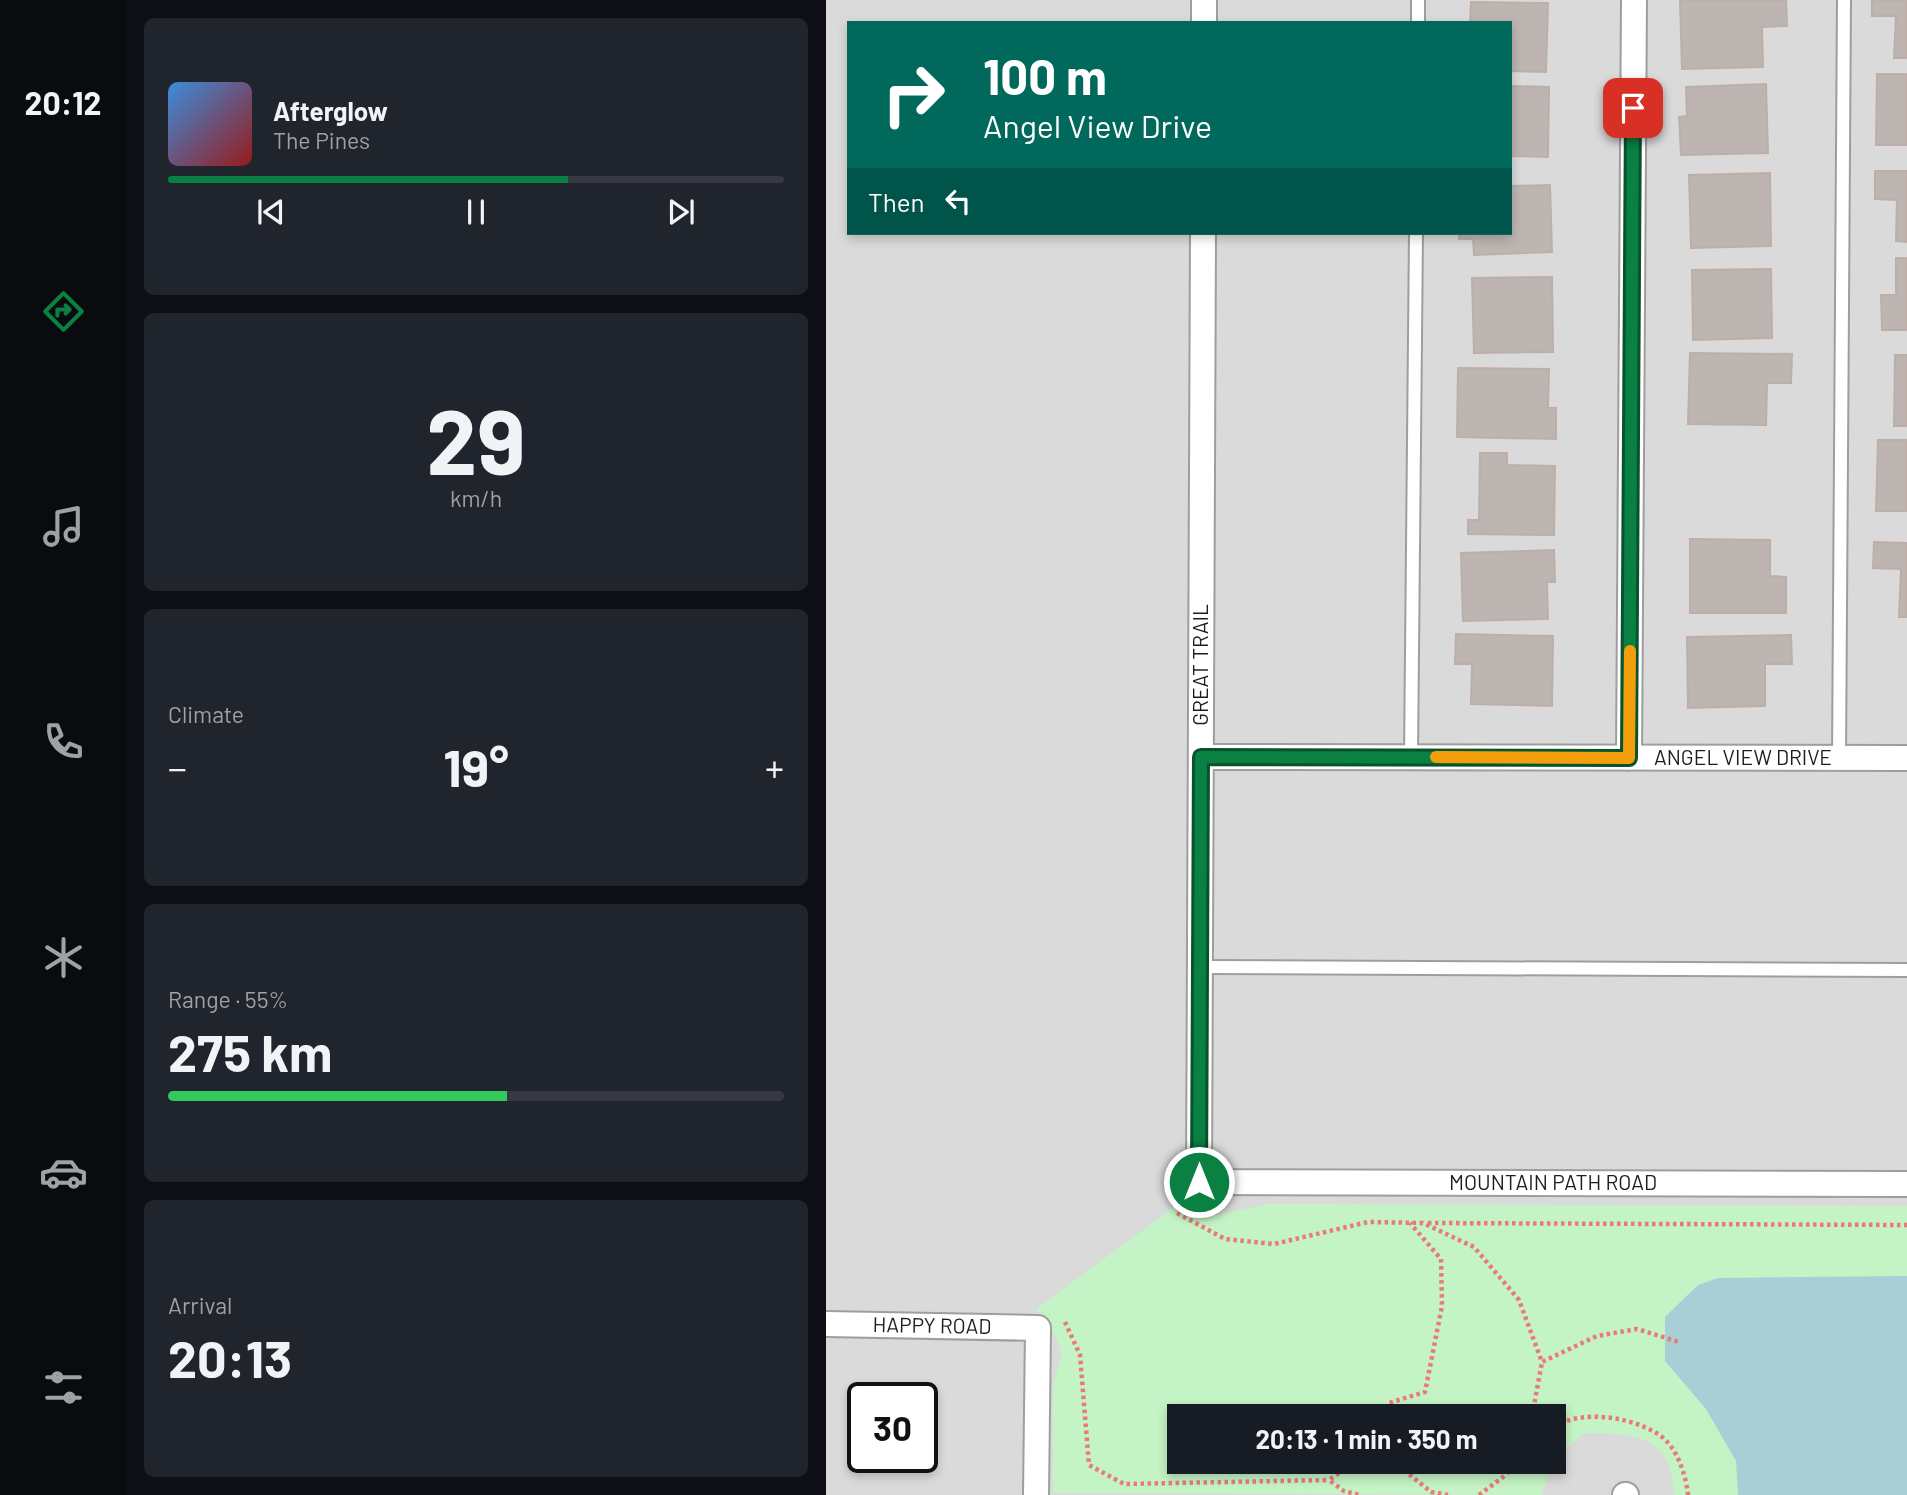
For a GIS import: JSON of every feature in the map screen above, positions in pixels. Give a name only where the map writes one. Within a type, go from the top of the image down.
[{"type":"street","points":[[1204,0],[1204,21]]},
{"type":"street","points":[[1629,758],[1634,0]]},
{"type":"street","name":"GREAT TRAIL","points":[[1199,1182],[1203,235]]},
{"type":"street","name":"ANGEL VIEW DRIVE","points":[[1201,757],[1907,758]]},
{"type":"street","name":"MOUNTAIN PATH ROAD","points":[[1199,1182],[1907,1184]]},
{"type":"street","name":"HAPPY ROAD","points":[[826,1324],[1038,1328],[1036,1495]]},
{"type":"lane","points":[[1418,0],[1418,21]]},
{"type":"lane","points":[[1839,758],[1844,0]]},
{"type":"lane","points":[[1411,757],[1416,235]]},
{"type":"lane","points":[[1200,967],[1907,970]]},
{"type":"path","points":[[1177,1213],[1225,1239],[1275,1244],[1368,1223],[1907,1224]]},
{"type":"path","points":[[1389,1404],[1425,1392],[1442,1306],[1441,1259],[1410,1223]]},
{"type":"path","points":[[1423,1223],[1474,1247],[1519,1300],[1542,1362],[1534,1404]]},
{"type":"path","points":[[1061,1313],[1080,1356],[1089,1465],[1124,1484],[1329,1480],[1338,1474]]},
{"type":"path","points":[[1542,1362],[1597,1336],[1637,1329],[1679,1342]]},
{"type":"path","points":[[1566,1420],[1619,1418],[1660,1435],[1685,1471],[1688,1495]]},
{"type":"path","points":[[1409,1474],[1431,1492],[1448,1495]]},
{"type":"path","points":[[1479,1495],[1507,1474]]},
{"type":"path","points":[[1329,1480],[1344,1491],[1360,1495]]},
{"type":"shaded area","points":[[826,0],[1907,0],[1907,1495],[826,1495]]},
{"type":"green space","points":[[1268,1204],[1907,1206],[1907,1495],[1674,1495],[1667,1460],[1658,1449],[1647,1442],[1619,1434],[1584,1433],[1566,1449],[1566,1404],[1167,1404],[1167,1474],[1548,1474],[1542,1495],[1053,1493],[1053,1385],[1062,1353],[1049,1321],[1036,1309],[1177,1205],[1213,1216]]},
{"type":"water","points":[[1907,1276],[1907,1495],[1738,1495],[1736,1461],[1706,1409],[1665,1361],[1665,1317],[1698,1285],[1718,1278]]},
{"type":"building","points":[[1680,0],[1786,0],[1787,26],[1762,27],[1763,67],[1682,69]]},
{"type":"building","points":[[1872,0],[1907,0],[1907,58],[1894,58],[1896,16],[1872,16]]},
{"type":"building","points":[[1471,2],[1548,3],[1546,72],[1512,71],[1512,21],[1470,21]]},
{"type":"building","points":[[1877,74],[1907,74],[1907,145],[1876,145]]},
{"type":"building","points":[[1766,84],[1768,153],[1681,155],[1679,117],[1687,116],[1686,87]]},
{"type":"building","points":[[1512,86],[1549,87],[1548,157],[1512,156]]},
{"type":"building","points":[[1875,171],[1907,171],[1907,242],[1896,241],[1897,200],[1875,199]]},
{"type":"building","points":[[1770,173],[1771,246],[1691,248],[1689,175]]},
{"type":"building","points":[[1550,185],[1552,252],[1474,255],[1473,239],[1459,239],[1459,235],[1512,235],[1512,186]]},
{"type":"building","points":[[1896,258],[1907,258],[1907,330],[1882,330],[1881,295],[1896,295]]},
{"type":"building","points":[[1771,269],[1772,338],[1693,340],[1692,270]]},
{"type":"building","points":[[1552,277],[1553,352],[1474,353],[1472,278]]},
{"type":"building","points":[[1690,353],[1792,354],[1791,383],[1767,383],[1766,425],[1688,424]]},
{"type":"building","points":[[1895,355],[1907,355],[1907,426],[1894,426]]},
{"type":"building","points":[[1458,368],[1549,369],[1548,408],[1556,408],[1556,439],[1457,437]]},
{"type":"building","points":[[1878,440],[1907,440],[1907,511],[1876,511]]},
{"type":"building","points":[[1480,453],[1507,453],[1507,465],[1555,466],[1554,535],[1468,534],[1468,520],[1479,520]]},
{"type":"building","points":[[1690,539],[1770,540],[1770,576],[1786,577],[1786,613],[1690,613]]},
{"type":"building","points":[[1874,542],[1907,543],[1907,617],[1899,617],[1901,569],[1873,568]]},
{"type":"building","points":[[1554,550],[1555,582],[1547,582],[1548,619],[1463,621],[1461,553]]},
{"type":"building","points":[[1456,634],[1553,636],[1552,706],[1471,704],[1472,664],[1455,664]]},
{"type":"building","points":[[1791,635],[1792,664],[1765,664],[1765,706],[1688,708],[1687,637]]},
{"type":"slow traffic","points":[[1436,757],[1629,758],[1630,651]]},
{"type":"route","points":[[1199,1182],[1201,757],[1629,758],[1633,108]]}]
